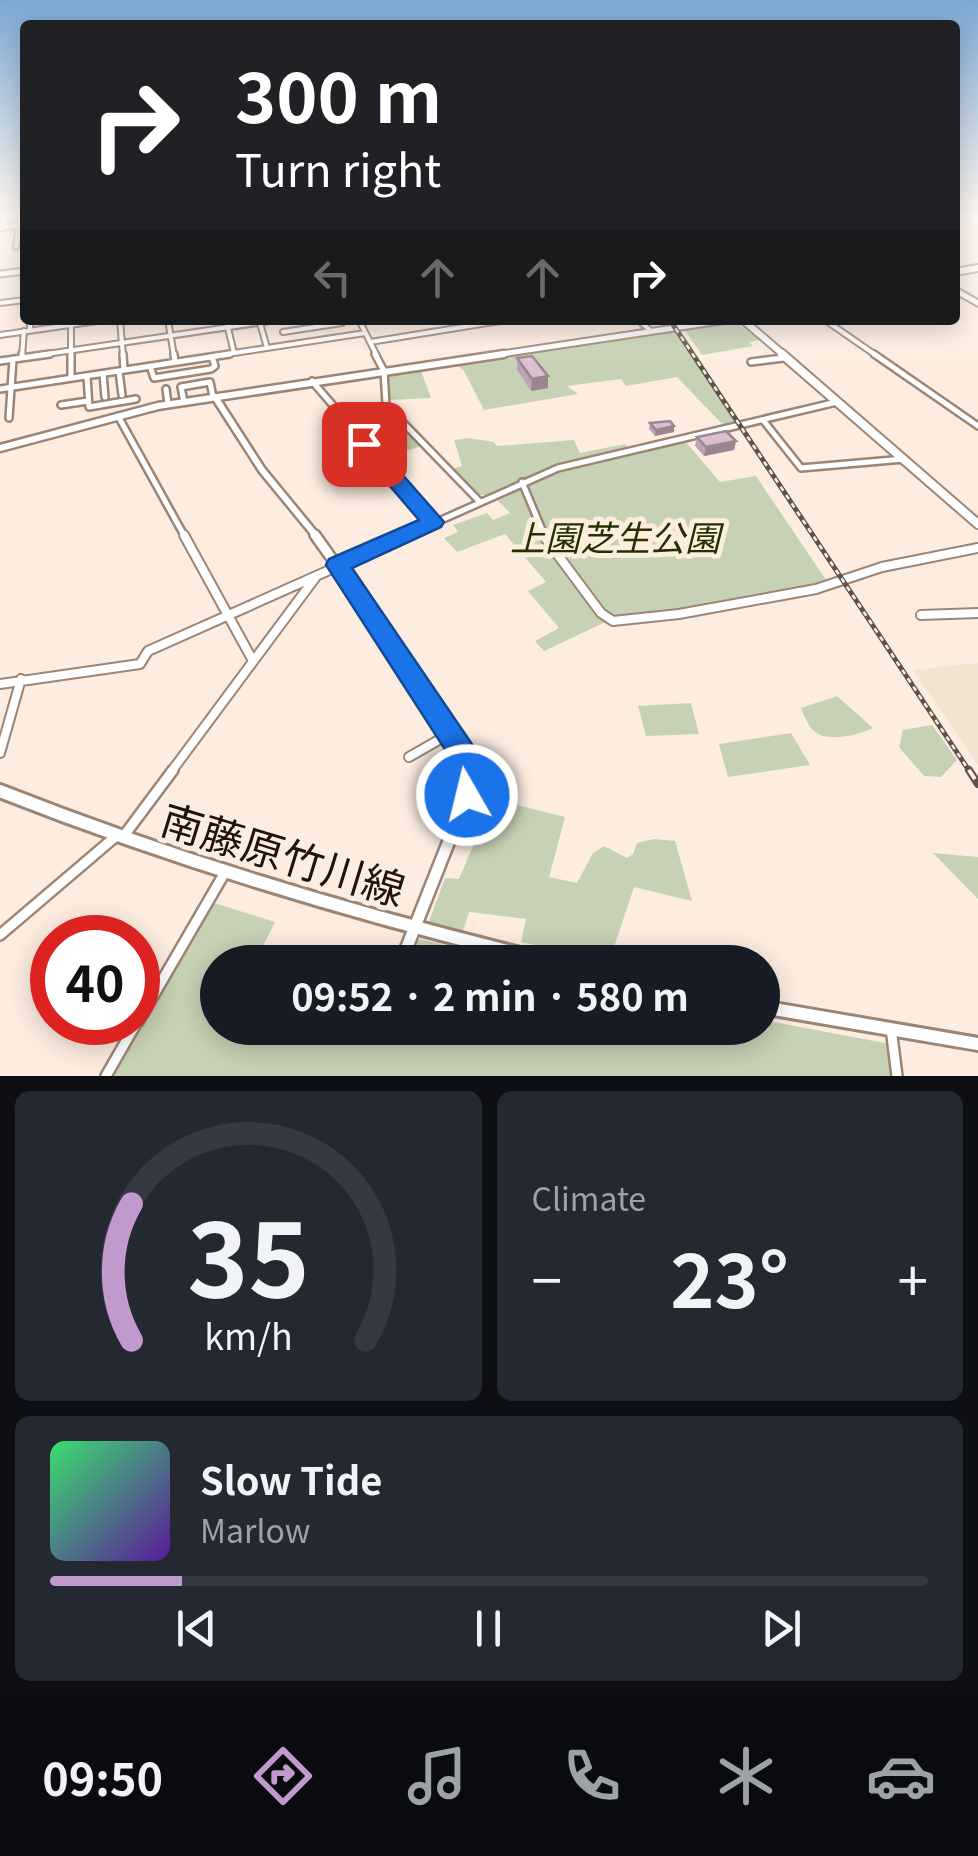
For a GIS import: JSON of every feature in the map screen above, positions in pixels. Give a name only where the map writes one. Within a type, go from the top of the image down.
[{"type":"main road","points":[[748,325],[978,524]]},
{"type":"main road","name":"南藤原竹川線","points":[[0,790],[118,838],[224,874],[482,945]]},
{"type":"main road","points":[[780,1010],[978,1044]]},
{"type":"street","points":[[9,418],[11,388],[29,325]]},
{"type":"street","points":[[0,334],[66,325]]},
{"type":"street","points":[[71,378],[72,325]]},
{"type":"street","points":[[120,325],[122,395]]},
{"type":"street","points":[[169,325],[175,362]]},
{"type":"street","points":[[0,361],[222,325]]},
{"type":"street","points":[[227,325],[234,353]]},
{"type":"street","points":[[261,325],[267,348]]},
{"type":"street","points":[[280,325],[288,345]]},
{"type":"street","points":[[283,332],[321,325]]},
{"type":"street","points":[[344,325],[348,336]]},
{"type":"street","points":[[362,325],[384,371],[386,404],[480,502]]},
{"type":"street","points":[[370,342],[475,325]]},
{"type":"street","points":[[644,325],[651,331]]},
{"type":"street","points":[[0,448],[168,404],[692,325]]},
{"type":"street","points":[[832,325],[978,426]]},
{"type":"street","points":[[0,389],[366,332]]},
{"type":"street","points":[[150,366],[154,378],[211,369],[215,366],[212,356]]},
{"type":"street","points":[[751,362],[784,358]]},
{"type":"street","points":[[103,374],[105,398]]},
{"type":"street","points":[[87,376],[89,408],[136,399]]},
{"type":"street","points":[[312,381],[433,522]]},
{"type":"street","points":[[184,402],[181,387],[210,382],[214,397],[262,470],[338,565],[451,733],[466,764],[468,790],[406,945]]},
{"type":"street","points":[[166,389],[168,404]]},
{"type":"street","points":[[61,405],[88,401]]},
{"type":"street","points":[[0,684],[135,666],[148,650],[522,482],[584,459],[839,402]]},
{"type":"street","points":[[118,416],[252,660]]},
{"type":"street","points":[[762,420],[801,468],[904,459]]},
{"type":"street","points":[[522,482],[538,528],[601,614],[613,621],[659,617],[816,589],[882,567],[978,548]]},
{"type":"street","points":[[0,935],[118,838],[319,574]]},
{"type":"street","points":[[921,615],[978,613]]},
{"type":"street","points":[[0,753],[21,679]]},
{"type":"street","points":[[408,757],[451,733]]},
{"type":"street","points":[[160,983],[224,874]]},
{"type":"street","points":[[891,1028],[896,1076]]},
{"type":"street","points":[[106,1076],[124,1045]]},
{"type":"shaded area","points":[[978,663],[978,765],[913,670]]},
{"type":"green space","points":[[739,325],[760,340],[749,342],[753,346],[702,355],[683,328]]},
{"type":"green space","points":[[674,329],[736,424],[725,427],[677,377],[626,386],[621,379],[567,386],[578,394],[484,410],[464,371],[454,362]]},
{"type":"green space","points":[[420,368],[431,398],[389,400],[388,373]]},
{"type":"green space","points":[[401,424],[422,446],[381,459],[362,437]]},
{"type":"green space","name":"上園芝生公園","points":[[454,440],[494,442],[497,446],[574,440],[580,453],[625,444],[631,453],[684,440],[720,482],[756,476],[828,583],[659,615],[612,619],[544,651],[535,641],[559,628],[528,591],[546,582],[505,534],[457,552],[444,538],[458,532],[453,525],[487,513],[493,520],[510,513],[492,495],[480,495],[453,469],[462,466]]},
{"type":"green space","points":[[837,696],[873,728],[835,737],[814,731],[801,708]]},
{"type":"green space","points":[[691,703],[699,734],[646,736],[638,706]]},
{"type":"green space","points":[[932,725],[957,760],[941,777],[924,776],[899,747],[903,730]]},
{"type":"green space","points":[[791,733],[810,765],[728,777],[719,744]]},
{"type":"green space","points":[[493,799],[565,817],[549,877],[577,883],[593,853],[604,846],[627,858],[637,843],[654,839],[675,841],[692,901],[634,887],[615,945],[534,945],[521,942],[526,919],[469,912],[462,934],[428,924],[445,878],[459,879]]},
{"type":"green space","points":[[933,853],[978,857],[978,899]]},
{"type":"green space","points":[[214,903],[275,922],[264,945],[200,945],[200,1045],[780,1045],[780,1023],[890,1044],[894,1076],[111,1076],[129,1045],[160,1045],[160,994]]},
{"type":"green space","points":[[420,939],[444,945],[412,945]]},
{"type":"building","points":[[532,356],[548,376],[532,379],[517,358]]},
{"type":"building","points":[[670,421],[674,426],[656,430],[650,423]]},
{"type":"building","points":[[726,431],[736,441],[706,447],[697,437]]},
{"type":"railway","points":[[673,325],[970,772]]},
{"type":"railway","points":[[969,770],[978,784]]},
{"type":"route","points":[[364,444],[433,522],[338,565],[462,750],[469,779],[467,795]]}]
